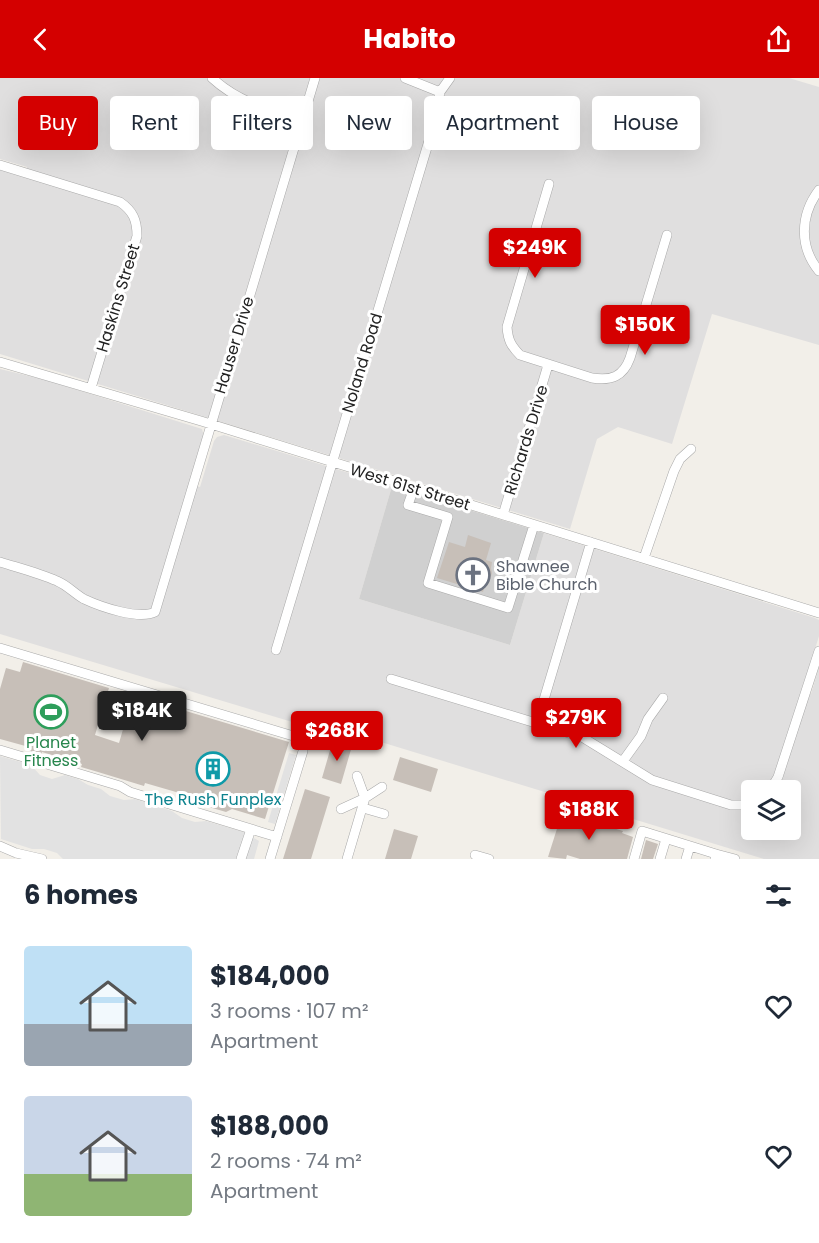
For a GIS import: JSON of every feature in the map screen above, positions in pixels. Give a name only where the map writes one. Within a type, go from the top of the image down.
[{"type":"street","points":[[212,78],[233,96]]},
{"type":"street","name":"Hauser Drive","points":[[310,96],[315,78]]},
{"type":"street","points":[[405,78],[440,92]]},
{"type":"street","name":"Noland Road","points":[[276,650],[430,135],[440,92],[450,78]]},
{"type":"street","name":"Hauser Drive","points":[[0,562],[59,582],[85,599],[97,603],[137,615],[148,615],[155,612],[293,150]]},
{"type":"street","name":"Haskins Street","points":[[0,165],[120,202],[130,209],[137,223],[136,236],[91,388]]},
{"type":"street","points":[[549,184],[507,327],[508,340],[520,355],[604,380],[621,373],[630,358],[667,235]]},
{"type":"street","points":[[819,190],[812,199],[804,224],[807,252],[819,271]]},
{"type":"street","name":"West 61st Street","points":[[0,362],[91,388],[819,613]]},
{"type":"street","name":"Richards Drive","points":[[503,515],[548,365]]},
{"type":"street","points":[[645,558],[674,471],[680,459],[691,449]]},
{"type":"street","points":[[414,488],[408,505],[448,517],[428,583],[508,608],[534,525]]},
{"type":"street","points":[[537,723],[591,542]]},
{"type":"street","points":[[0,648],[300,738],[303,751],[270,859]]},
{"type":"street","points":[[776,780],[819,651]]},
{"type":"street","points":[[391,679],[582,737],[652,780],[731,805],[741,805]]},
{"type":"street","points":[[623,761],[663,698]]},
{"type":"street","points":[[0,750],[277,837]]},
{"type":"street","points":[[347,859],[364,803],[357,776]]},
{"type":"street","points":[[341,809],[364,803],[382,787]]},
{"type":"street","points":[[364,803],[384,814]]},
{"type":"street","points":[[242,859],[251,829]]},
{"type":"street","points":[[634,859],[642,831],[715,856],[735,859]]},
{"type":"street","points":[[660,859],[666,838]]},
{"type":"street","points":[[0,846],[16,853],[42,859]]},
{"type":"street","points":[[686,859],[690,846]]},
{"type":"street","points":[[475,855],[489,859]]},
{"type":"shaded area","points":[[0,78],[789,78],[819,87],[819,345],[712,314],[672,444],[618,427],[597,439],[570,529],[0,354],[0,169],[24,177],[27,167],[0,159]]},
{"type":"shaded area","points":[[0,369],[46,380],[202,429],[204,437],[190,484],[200,487],[214,441],[217,437],[224,435],[392,486],[359,599],[510,645],[544,533],[819,620],[819,636],[802,692],[811,694],[819,667],[819,859],[764,859],[322,724],[319,730],[0,634]]},
{"type":"shaded area","points":[[392,486],[544,533],[510,645],[359,599]]},
{"type":"shaded area","points":[[289,753],[296,755],[275,824],[268,822]]},
{"type":"shaded area","points":[[0,756],[31,765],[40,775],[52,779],[65,775],[101,789],[110,796],[124,800],[135,799],[172,811],[182,818],[195,822],[206,821],[244,832],[259,841],[254,859],[63,859],[57,853],[44,849],[32,849],[1,839]]},
{"type":"building","name":"Shawnee Bible Church","points":[[468,535],[491,543],[486,560],[492,562],[492,573],[483,592],[437,578],[449,542],[465,547]]},
{"type":"building","points":[[23,662],[109,688],[95,735],[119,743],[129,709],[144,714],[149,700],[289,742],[265,819],[232,809],[226,812],[178,798],[176,792],[145,783],[144,786],[81,767],[82,764],[42,752],[41,755],[28,750],[29,747],[0,739],[0,689],[6,668],[20,672]]},
{"type":"building","points":[[333,740],[352,746],[341,784],[322,778]]},
{"type":"building","points":[[400,757],[438,769],[431,792],[393,780]]},
{"type":"building","points":[[305,789],[330,797],[311,859],[283,859]]},
{"type":"building","points":[[562,813],[623,831],[622,833],[633,837],[627,859],[580,859],[567,855],[566,859],[548,857]]},
{"type":"building","points":[[394,829],[418,836],[411,859],[385,859]]},
{"type":"building","points":[[646,840],[658,844],[653,859],[641,859]]},
{"type":"place","name":"Shawnee Bible Church","points":[[473,575]]},
{"type":"place","name":"Planet Fitness","points":[[51,712]]},
{"type":"place","name":"The Rush Funplex","points":[[213,769]]}]
